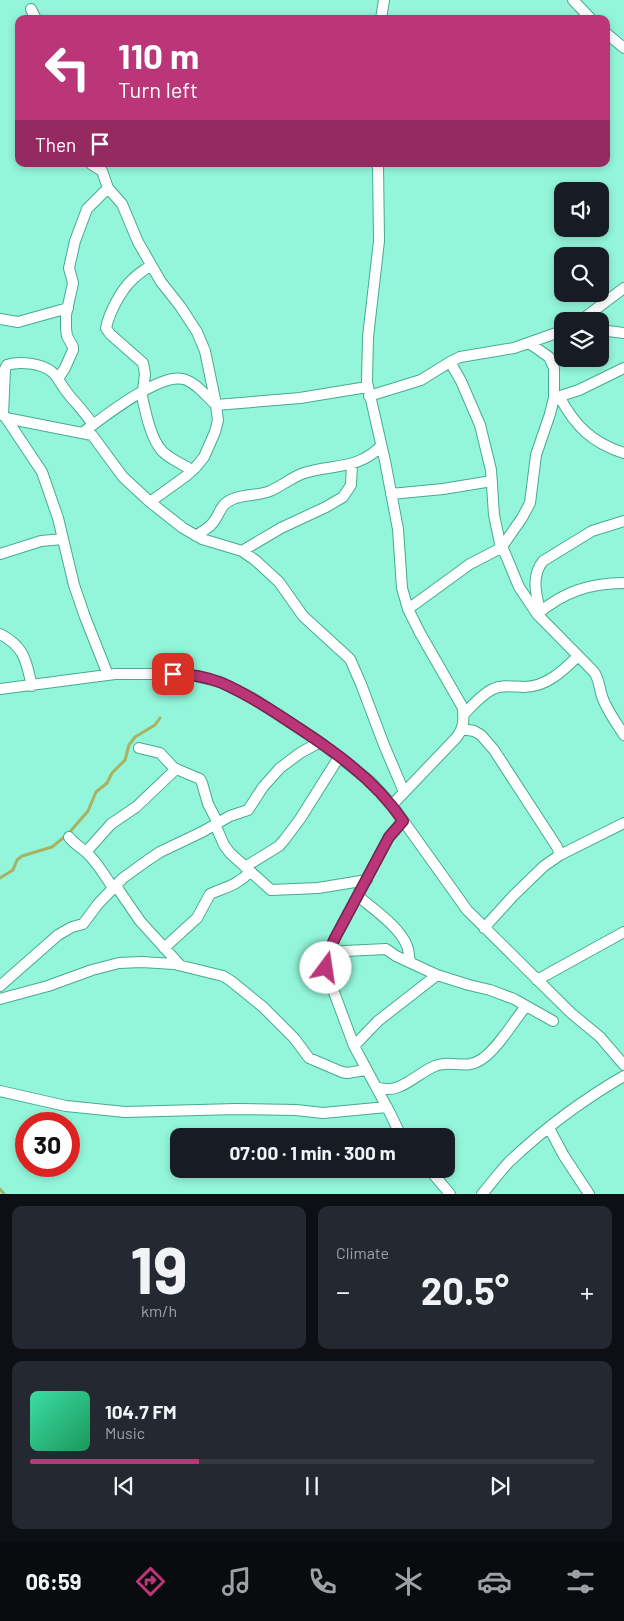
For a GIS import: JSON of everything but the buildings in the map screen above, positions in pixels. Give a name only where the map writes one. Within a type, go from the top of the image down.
[{"type":"street","points":[[382,15],[384,0]]},
{"type":"street","points":[[573,0],[586,15]]},
{"type":"street","points":[[31,9],[34,15]]},
{"type":"street","points":[[610,36],[624,48]]},
{"type":"street","points":[[96,167],[102,171],[108,188],[122,204],[138,242],[164,288],[180,306],[203,344],[216,405],[218,420],[204,457],[192,470],[150,502]]},
{"type":"street","points":[[378,167],[379,240],[367,355],[368,391],[398,529],[402,588],[408,609],[462,708],[463,715],[462,729],[457,737],[392,805]]},
{"type":"street","points":[[58,379],[73,350],[67,336],[66,315],[73,282],[69,268],[78,233],[87,209],[108,188]]},
{"type":"street","points":[[151,265],[127,285],[110,312],[106,328],[110,334],[143,363],[142,391],[152,431],[161,450],[192,470]]},
{"type":"street","points":[[592,312],[624,288]]},
{"type":"street","points":[[0,319],[18,322],[68,308]]},
{"type":"street","points":[[609,331],[624,333]]},
{"type":"street","points":[[82,433],[142,391],[172,379],[182,379],[190,382],[216,405],[368,391],[421,380],[450,362],[466,356],[514,348],[554,335]]},
{"type":"street","points":[[408,609],[464,568],[502,547],[530,503],[536,456],[557,397],[554,368],[550,357],[529,343]]},
{"type":"street","points":[[450,362],[461,381],[480,425],[491,470],[494,515],[502,547],[519,587],[539,613],[594,672],[598,678],[607,708],[624,735]]},
{"type":"street","points":[[93,425],[86,413],[51,371],[41,366],[13,363],[7,365],[5,369],[3,415],[42,472],[58,518],[74,585],[108,675]]},
{"type":"street","points":[[557,397],[579,390],[624,368]]},
{"type":"street","points":[[557,397],[584,431],[607,448],[624,453]]},
{"type":"street","points":[[3,415],[95,437],[109,460],[123,477],[150,502],[196,536],[242,551],[279,582],[303,616],[350,659],[404,792]]},
{"type":"street","points":[[196,536],[211,525],[224,504],[234,499],[271,491],[303,474],[352,464],[372,455],[381,446]]},
{"type":"street","points":[[242,551],[281,528],[343,497],[351,485],[352,464]]},
{"type":"street","points":[[391,494],[443,490],[492,480]]},
{"type":"street","points":[[539,613],[534,590],[536,577],[543,560],[592,531],[624,521]]},
{"type":"street","points":[[0,554],[41,541],[63,539]]},
{"type":"street","points":[[539,613],[554,601],[583,588],[611,583],[624,583]]},
{"type":"street","points":[[0,634],[20,648],[32,686]]},
{"type":"street","points":[[463,715],[494,688],[504,686],[536,687],[557,675],[578,656]]},
{"type":"street","points":[[0,689],[108,675],[187,674],[220,682],[254,699],[320,742],[371,782],[392,805],[467,910],[571,1014],[600,1037],[624,1065]]},
{"type":"street","points":[[462,729],[474,731],[481,735],[494,750],[557,847],[560,855]]},
{"type":"street","points":[[0,986],[58,935],[72,927],[83,924],[98,904],[123,878],[160,852],[230,816],[248,810],[263,787],[280,768],[300,753],[320,742]]},
{"type":"street","points":[[139,748],[160,753],[171,766],[200,780],[224,846],[268,888],[276,890],[318,888],[366,880]]},
{"type":"street","points":[[164,948],[197,918],[210,894],[237,883],[247,869],[285,840],[339,757]]},
{"type":"street","points":[[86,852],[111,824],[136,807],[176,769]]},
{"type":"street","points":[[397,1128],[354,1046],[326,968],[328,953],[366,880],[389,837],[403,821]]},
{"type":"street","points":[[484,928],[544,866],[560,855],[624,823]]},
{"type":"street","points":[[69,837],[94,861],[140,921],[180,965]]},
{"type":"street","points":[[358,896],[384,918],[401,936],[407,945],[410,962]]},
{"type":"street","points":[[537,980],[624,932]]},
{"type":"street","points":[[328,953],[383,948],[438,974],[514,999],[553,1021]]},
{"type":"street","points":[[0,999],[119,963],[142,962],[180,965],[223,976],[231,980],[263,1007],[294,1038],[309,1058],[347,1073],[366,1070]]},
{"type":"street","points":[[354,1046],[378,1021],[438,974]]},
{"type":"street","points":[[376,1087],[393,1089],[439,1065],[473,1065],[484,1058],[526,1006]]},
{"type":"street","points":[[482,1194],[509,1162],[549,1128],[601,1089],[624,1076]]},
{"type":"street","points":[[0,1091],[66,1106],[125,1112],[236,1109],[296,1110],[323,1113],[387,1107]]},
{"type":"street","points":[[549,1128],[564,1156],[589,1194]]},
{"type":"street","points":[[437,1178],[450,1194]]},
{"type":"waterway","points":[[0,878],[13,870],[17,860],[22,856],[52,847],[68,834],[88,811],[96,792],[107,783],[112,773],[125,760],[129,745],[135,737],[155,725],[160,718]]},
{"type":"waterway","points":[[0,1189],[4,1194]]},
{"type":"route","points":[[173,674],[187,674],[220,682],[254,699],[320,742],[371,782],[392,805],[403,821],[389,837],[335,938],[328,953],[326,968]]}]
